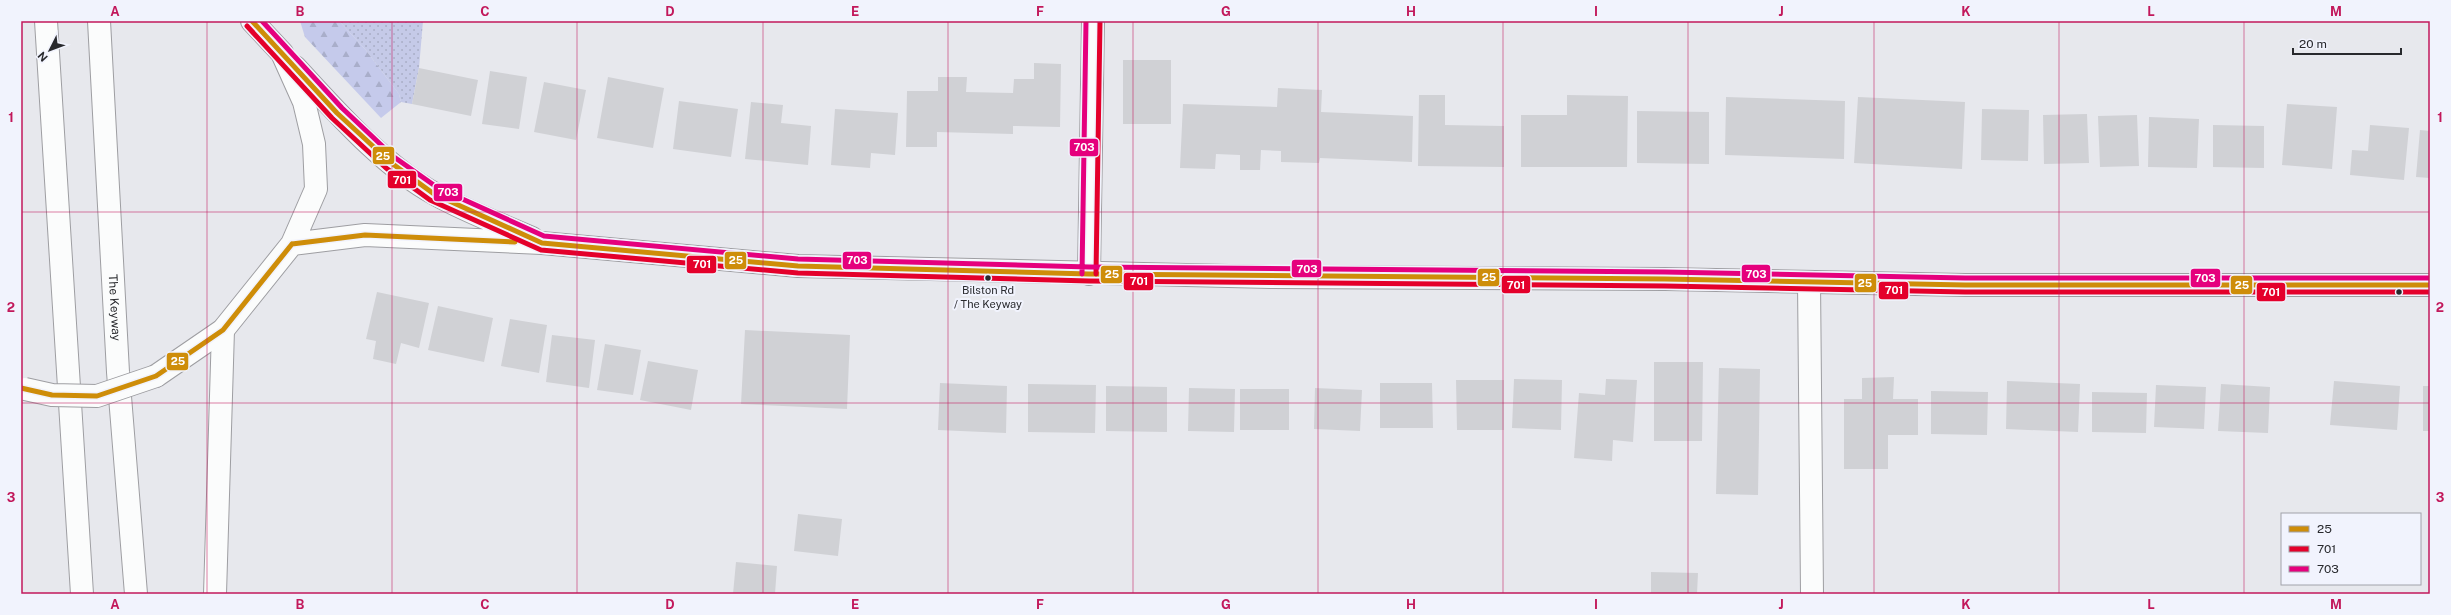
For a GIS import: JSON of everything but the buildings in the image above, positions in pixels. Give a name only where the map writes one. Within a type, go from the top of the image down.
[{"type":"main road","points":[[46,21],[82,594]]},
{"type":"main road","name":"The Keyway","points":[[99,21],[118,372],[136,594]]},
{"type":"main road","points":[[252,21],[337,113],[396,166],[434,194],[542,243]]},
{"type":"main road","points":[[1089,274],[1093,21]]},
{"type":"main road","points":[[23,389],[52,395],[97,396],[156,376],[223,330],[292,244],[316,189],[314,144],[304,102],[282,53]]},
{"type":"main road","points":[[292,244],[365,234],[542,243],[798,266],[1089,274],[1965,285],[2430,285]]},
{"type":"main road","points":[[1809,282],[1812,594]]},
{"type":"main road","points":[[215,594],[223,330]]},
{"type":"shaded area","points":[[339,21],[423,21],[419,68],[412,104],[401,102],[399,94],[365,49]]},
{"type":"green space","points":[[300,21],[339,21],[365,49],[399,94],[401,102],[381,118],[305,37]]},
{"type":"transit line","name":"25","points":[[252,21],[337,113],[390,162],[434,194],[542,243],[798,266],[1089,274],[1665,279],[1965,285],[2430,285]]},
{"type":"transit line","name":"703","points":[[262,21],[342,108],[394,157],[438,188],[544,236],[798,259],[1089,267],[1665,272],[1965,278],[2430,278]]},
{"type":"transit line","name":"703","points":[[1082,274],[1086,21]]},
{"type":"transit line","name":"701","points":[[1096,274],[1100,21]]},
{"type":"transit line","name":"701","points":[[247,26],[332,118],[386,168],[430,200],[541,250],[798,273],[1089,281],[1665,286],[1965,292],[2430,292]]},
{"type":"transit line","name":"25","points":[[292,244],[365,235],[515,242]]},
{"type":"transit line","name":"25","points":[[21,388],[52,395],[97,396],[156,376],[223,330],[292,244]]},
{"type":"place","name":"Bilston Rd / The Keyway","points":[[988,278]]}]
